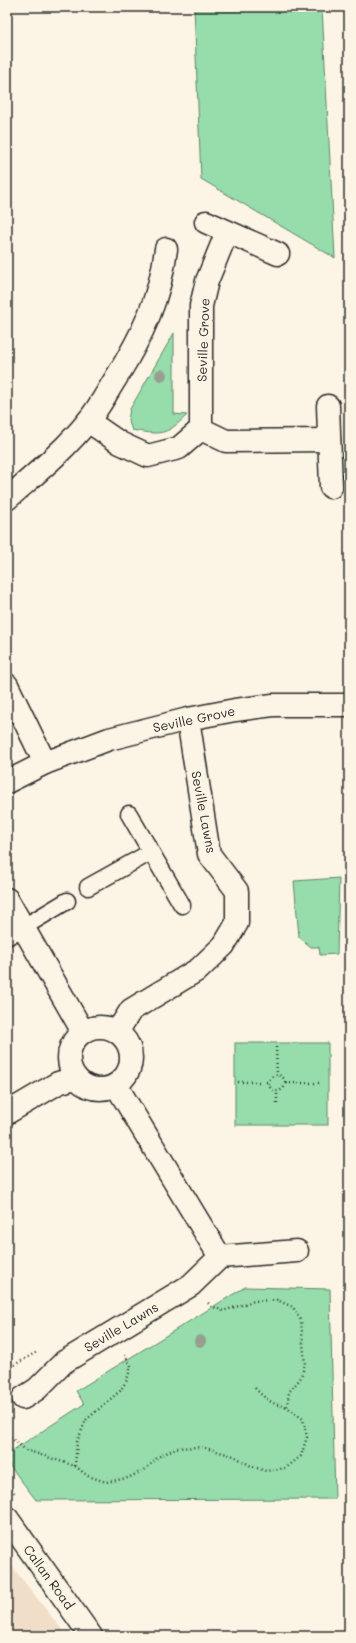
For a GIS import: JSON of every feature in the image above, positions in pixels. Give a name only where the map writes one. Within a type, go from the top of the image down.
[{"type":"street","points":[[206,222],[278,254]]},
{"type":"street","name":"Seville Grove","points":[[201,429],[201,306],[207,281],[227,232]]},
{"type":"street","points":[[7,499],[64,448],[88,421],[109,390],[138,341],[154,303],[163,274],[166,249]]},
{"type":"street","points":[[328,406],[331,487]]},
{"type":"street","points":[[88,421],[120,444],[148,456],[179,448],[201,429],[226,441],[329,440]]},
{"type":"street","points":[[7,685],[45,763]]},
{"type":"street","name":"Seville Grove","points":[[7,782],[45,763],[109,739],[188,720],[235,710],[273,705],[349,705]]},
{"type":"street","name":"Seville Lawns","points":[[117,1032],[131,1010],[199,969],[224,945],[237,923],[237,891],[209,854],[188,720]]},
{"type":"street","points":[[7,899],[15,932],[83,1032]]},
{"type":"street","points":[[106,1027],[117,1032],[127,1042],[131,1054],[130,1067],[124,1078],[116,1085],[104,1090],[96,1089],[83,1085],[75,1078],[69,1066],[68,1055],[74,1041],[83,1032],[93,1028],[106,1027]]},
{"type":"street","points":[[7,1113],[58,1083],[75,1078]]},
{"type":"street","points":[[116,1085],[220,1257],[297,1251]]},
{"type":"street","name":"Seville Lawns","points":[[23,1398],[37,1389],[64,1362],[192,1285],[220,1257]]},
{"type":"street","name":"Callan Road","points":[[7,1518],[92,1636]]},
{"type":"lane","points":[[129,814],[182,905]]},
{"type":"lane","points":[[88,888],[151,852]]},
{"type":"lane","points":[[15,932],[67,901]]},
{"type":"path","points":[[276,1047],[277,1074]]},
{"type":"path","points":[[277,1074],[270,1077],[268,1082],[270,1088],[277,1091],[284,1088],[286,1083]]},
{"type":"path","points":[[277,1074],[284,1078],[286,1083]]},
{"type":"path","points":[[238,1082],[268,1082]]},
{"type":"path","points":[[286,1083],[319,1083]]},
{"type":"path","points":[[277,1091],[277,1103]]},
{"type":"path","points":[[192,1285],[211,1306],[223,1311],[254,1301],[277,1300],[293,1307],[301,1321],[305,1365],[300,1379],[289,1392],[287,1407]]},
{"type":"path","points":[[75,1466],[77,1442],[86,1420],[120,1391],[128,1380],[131,1366],[113,1332]]},
{"type":"path","points":[[7,1435],[26,1450],[75,1466],[88,1476],[106,1482],[128,1478],[146,1469],[158,1457],[176,1448],[202,1447],[234,1456],[251,1466],[266,1471],[286,1468],[301,1456],[307,1437],[303,1419],[287,1407],[275,1405],[264,1398],[256,1388]]},
{"type":"shaded area","points":[[7,1560],[67,1636],[7,1636]]},
{"type":"green space","points":[[194,7],[322,7],[335,258],[201,179]]},
{"type":"green space","points":[[174,333],[174,414],[187,415],[173,427],[162,432],[149,433],[132,430],[128,420],[130,409]]},
{"type":"green space","points":[[339,878],[337,954],[320,955],[319,947],[311,947],[299,937],[294,881]]},
{"type":"green space","points":[[235,1043],[328,1043],[328,1125],[235,1125]]},
{"type":"green space","points":[[245,1287],[330,1289],[335,1499],[36,1500],[7,1462],[7,1454],[84,1404],[76,1391]]}]
